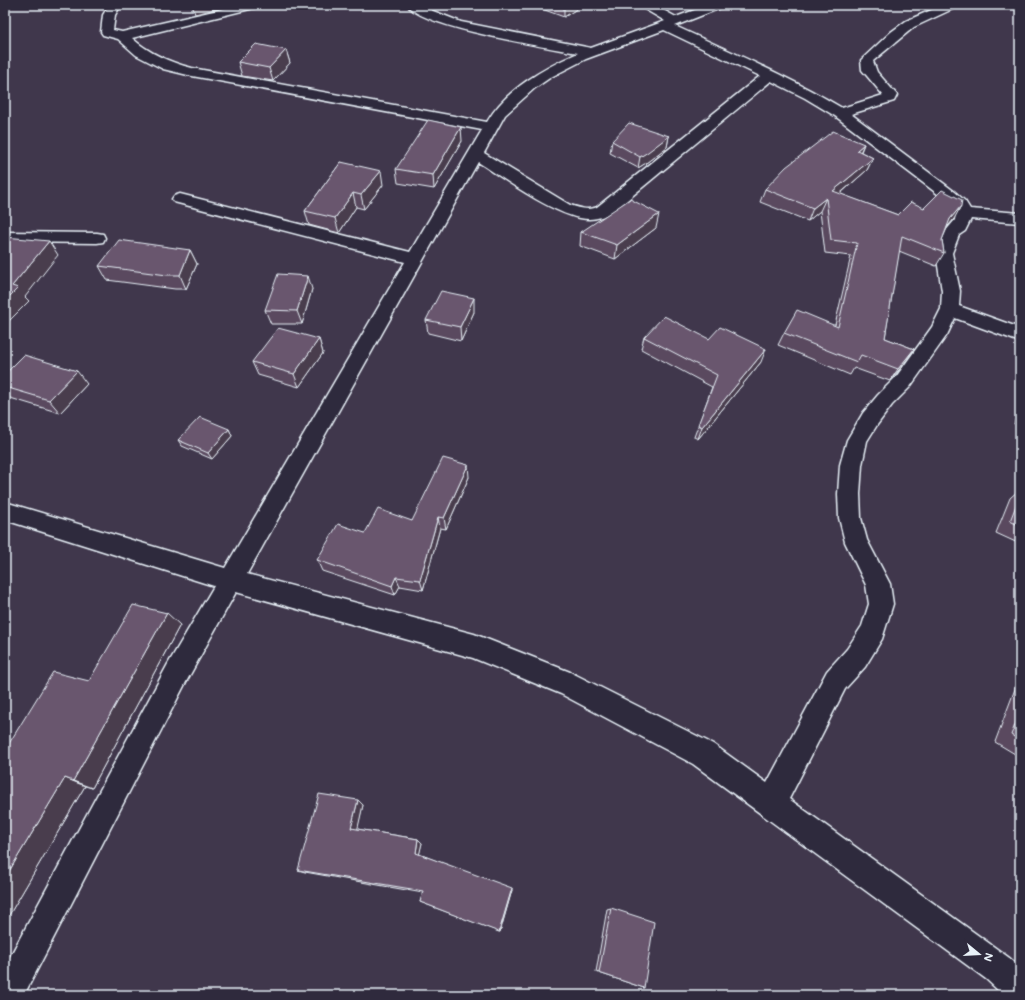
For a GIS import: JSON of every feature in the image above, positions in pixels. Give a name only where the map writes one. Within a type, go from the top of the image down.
[{"type":"street","points":[[115,5],[109,15],[107,32],[122,36],[254,5]]},
{"type":"street","points":[[413,5],[429,14],[458,25],[592,52]]},
{"type":"street","points":[[645,5],[669,23],[810,95],[840,113],[949,195],[959,204],[964,212],[964,220],[952,233],[944,253],[951,291],[950,309],[940,330],[903,382],[885,400],[870,419],[857,440],[851,465],[849,494],[850,518],[856,542],[878,584],[881,604],[873,631],[856,658],[836,680],[771,804]]},
{"type":"street","points":[[7,995],[177,673],[499,112],[515,96],[535,80],[562,65],[592,52],[719,5]]},
{"type":"street","points":[[840,113],[889,98],[890,95],[885,88],[868,71],[866,66],[868,60],[895,35],[910,24],[953,5]]},
{"type":"street","points":[[122,36],[140,52],[168,66],[192,72],[491,127]]},
{"type":"street","points":[[475,154],[564,208],[585,214],[603,212],[624,193],[770,75]]},
{"type":"street","points":[[180,199],[415,258]]},
{"type":"street","points":[[964,212],[1020,218]]},
{"type":"street","points":[[5,238],[97,238]]},
{"type":"street","points":[[950,309],[1020,335]]},
{"type":"street","points":[[5,511],[230,580],[474,646],[570,685],[703,754],[997,968],[1020,989]]},
{"type":"building","points":[[256,44],[286,50],[269,68],[238,62]]},
{"type":"building","points":[[428,120],[461,127],[433,175],[396,169]]},
{"type":"building","points":[[629,123],[669,136],[640,157],[612,141]]},
{"type":"building","points":[[833,131],[864,144],[857,150],[873,158],[833,191],[898,215],[911,202],[924,208],[942,190],[962,200],[961,206],[950,219],[942,240],[944,253],[902,236],[885,338],[914,349],[898,369],[861,355],[857,362],[784,333],[797,310],[838,327],[857,243],[831,240],[826,198],[813,208],[765,189],[786,167]]},
{"type":"building","points":[[341,162],[381,171],[361,195],[353,193],[335,218],[305,211]]},
{"type":"building","points":[[630,199],[659,214],[617,245],[581,232]]},
{"type":"building","points":[[5,237],[49,241],[12,286],[18,288],[5,301]]},
{"type":"building","points":[[119,240],[190,250],[180,275],[167,275],[99,266]]},
{"type":"building","points":[[278,274],[308,276],[297,311],[265,310]]},
{"type":"building","points":[[441,291],[474,298],[460,327],[426,320]]},
{"type":"building","points":[[664,316],[709,339],[720,327],[766,349],[702,427],[698,425],[717,375],[644,337]]},
{"type":"building","points":[[278,328],[319,339],[294,374],[252,362]]},
{"type":"building","points":[[24,355],[77,371],[49,400],[5,387],[5,374]]},
{"type":"building","points":[[200,417],[229,429],[208,453],[178,440]]},
{"type":"building","points":[[443,458],[468,465],[444,518],[438,517],[420,580],[396,577],[392,586],[317,560],[338,524],[365,533],[378,509],[412,521]]},
{"type":"building","points":[[1020,495],[1020,526],[1010,521]]},
{"type":"building","points":[[133,605],[167,613],[73,781],[65,778],[5,878],[5,750],[53,672],[89,681]]},
{"type":"building","points":[[1020,712],[1020,740],[1011,735]]},
{"type":"building","points":[[319,794],[358,800],[351,828],[418,839],[416,853],[512,888],[499,932],[420,902],[423,891],[298,870]]},
{"type":"building","points":[[611,908],[654,922],[644,988],[599,973]]}]
